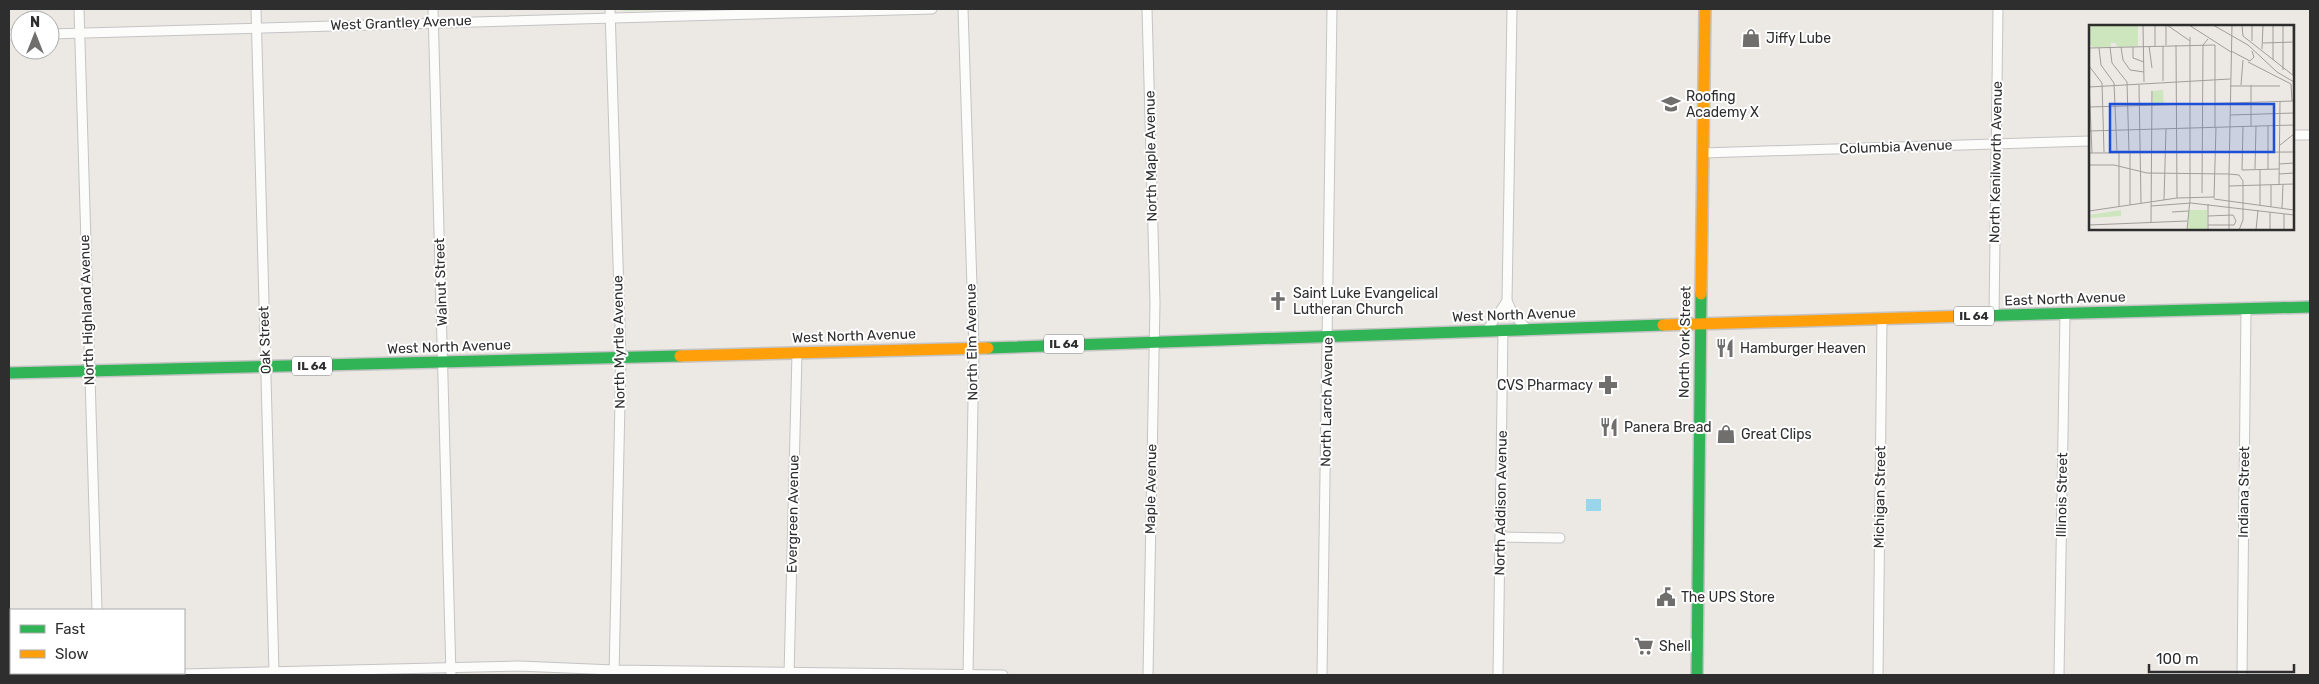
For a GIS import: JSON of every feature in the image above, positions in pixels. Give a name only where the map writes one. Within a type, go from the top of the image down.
[{"type":"main road","name":"North York Street","points":[[1697,675],[1705,9]]},
{"type":"main road","name":"East North Avenue","points":[[1700,324],[2310,307]]},
{"type":"main road","name":"West North Avenue","points":[[9,373],[974,348],[1700,324]]},
{"type":"street","name":"North Highland Avenue","points":[[80,9],[97,609]]},
{"type":"street","name":"Oak Street","points":[[256,9],[274,672]]},
{"type":"street","name":"Walnut Street","points":[[433,9],[451,671]]},
{"type":"street","name":"West Grantley Avenue","points":[[60,34],[433,23],[610,13],[932,9]]},
{"type":"street","name":"North Elm Avenue","points":[[963,9],[974,348],[968,675]]},
{"type":"street","name":"North Maple Avenue","points":[[1147,9],[1155,303]]},
{"type":"street","name":"North Larch Avenue","points":[[1322,675],[1332,9]]},
{"type":"street","points":[[1512,9],[1507,302],[1513,314],[1527,329]]},
{"type":"street","name":"North Kenilworth Avenue","points":[[1994,316],[1998,9]]},
{"type":"street","name":"North Myrtle Avenue","points":[[610,13],[622,357],[614,673]]},
{"type":"street","points":[[2294,135],[2310,135]]},
{"type":"street","name":"Columbia Avenue","points":[[1703,154],[2089,141]]},
{"type":"street","points":[[1488,330],[1507,302]]},
{"type":"street","name":"Maple Avenue","points":[[1148,675],[1155,303]]},
{"type":"street","name":"Indiana Street","points":[[2242,675],[2246,309]]},
{"type":"street","name":"Illinois Street","points":[[2059,675],[2065,314]]},
{"type":"street","name":"Michigan Street","points":[[1878,675],[1882,319]]},
{"type":"street","name":"North Addison Avenue","points":[[1498,675],[1503,330]]},
{"type":"street","name":"Evergreen Avenue","points":[[790,674],[797,353]]},
{"type":"street","points":[[1501,537],[1560,538]]},
{"type":"street","points":[[142,675],[451,671],[525,666],[614,673],[1003,675]]},
{"type":"green space","points":[[617,9],[709,9],[625,11]]},
{"type":"water","points":[[1586,499],[1601,499],[1601,511],[1586,511]]},
{"type":"traffic: fast","points":[[1697,675],[1701,294]]},
{"type":"traffic: fast","points":[[1970,316],[2310,307]]},
{"type":"traffic: fast","points":[[988,348],[1663,325]]},
{"type":"traffic: fast","points":[[9,373],[680,356]]},
{"type":"traffic: slow","points":[[1701,294],[1705,9]]},
{"type":"traffic: slow","points":[[1663,325],[1970,316]]},
{"type":"traffic: slow","points":[[680,356],[988,348]]},
{"type":"place","name":"Jiffy Lube","points":[[1751,38]]},
{"type":"place","name":"Roofing Academy X","points":[[1671,104]]},
{"type":"place","name":"Saint Luke Evangelical Lutheran Church","points":[[1278,301]]},
{"type":"place","name":"Hamburger Heaven","points":[[1725,348]]},
{"type":"place","name":"CVS Pharmacy","points":[[1608,385]]},
{"type":"place","name":"Panera Bread","points":[[1609,427]]},
{"type":"place","name":"Great Clips","points":[[1726,434]]},
{"type":"place","name":"The UPS Store","points":[[1666,597]]},
{"type":"place","name":"Shell","points":[[1644,646]]}]
